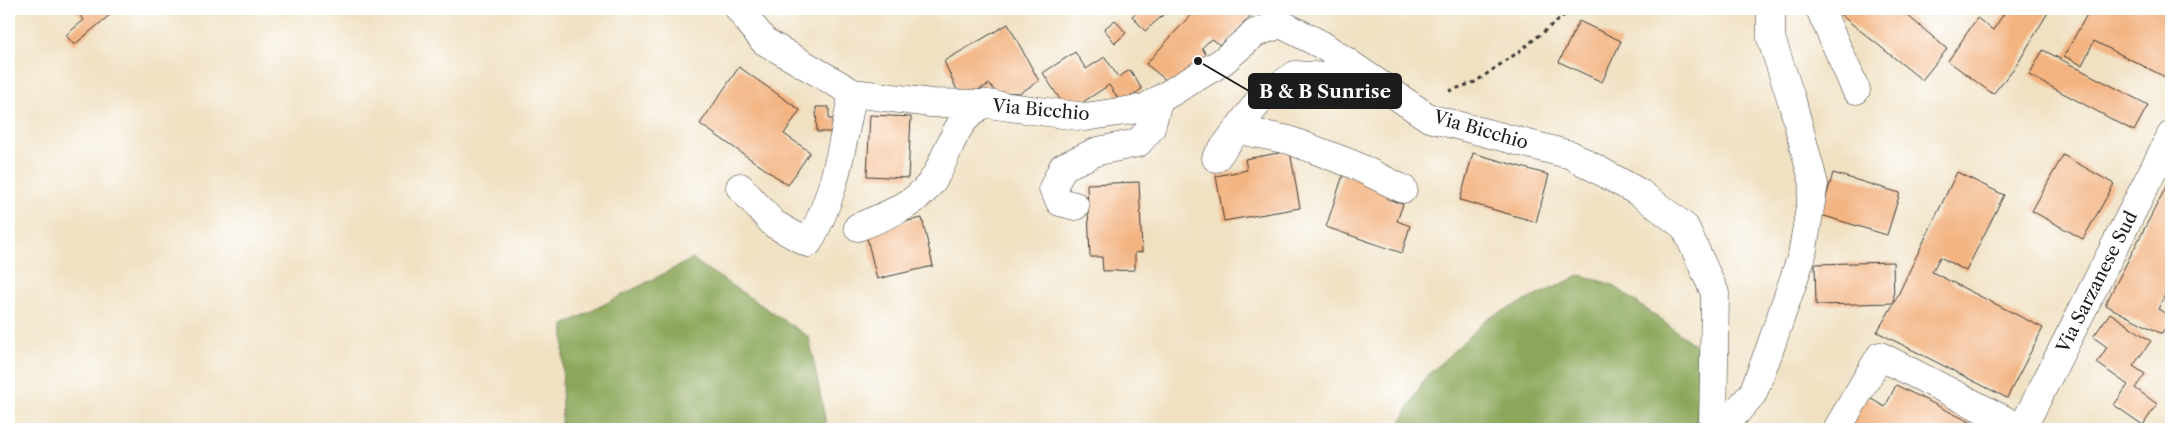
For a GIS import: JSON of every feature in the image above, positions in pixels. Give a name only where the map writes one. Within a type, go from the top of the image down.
[{"type":"street","name":"Via Bicchio","points":[[739,9],[764,41],[853,93],[931,104],[981,104],[1085,117],[1146,108],[1222,62],[1255,33],[1281,24],[1322,45],[1429,118],[1571,155],[1640,194],[1685,227],[1715,293],[1713,429]]},
{"type":"street","points":[[1722,429],[1753,393],[1802,255],[1814,184],[1792,101],[1771,38],[1771,9]]},
{"type":"street","points":[[1820,9],[1856,90]]},
{"type":"street","points":[[1216,158],[1239,130],[1262,97],[1295,75],[1329,77],[1358,86],[1393,93]]},
{"type":"street","points":[[740,187],[774,224],[808,243],[821,222],[837,168],[853,93]]},
{"type":"street","points":[[1075,206],[1060,202],[1053,188],[1063,167],[1098,151],[1138,143],[1151,128],[1158,100]]},
{"type":"street","points":[[858,227],[882,218],[918,198],[936,177],[964,121],[981,104]]},
{"type":"street","points":[[1239,130],[1289,140],[1352,164],[1403,189]]},
{"type":"street","name":"Via Sarzanese Sud","points":[[2022,429],[2171,135]]},
{"type":"street","points":[[1837,429],[1880,356],[2022,429]]},
{"type":"path","points":[[1448,92],[1475,82],[1517,53],[1572,9]]},
{"type":"green space","points":[[692,259],[809,337],[827,429],[561,429],[564,325]]},
{"type":"green space","points":[[1581,275],[1613,285],[1698,347],[1697,429],[1397,429],[1424,379],[1488,318]]},
{"type":"building","points":[[74,9],[117,9],[74,45],[66,35],[84,20]]},
{"type":"building","points":[[1140,9],[1170,9],[1145,31],[1132,16]]},
{"type":"building","points":[[1196,9],[1257,9],[1222,46],[1211,39],[1202,48],[1209,59],[1176,88],[1146,64]]},
{"type":"building","points":[[1837,9],[1900,9],[1947,49],[1922,80],[1842,16]]},
{"type":"building","points":[[2007,9],[2050,9],[2018,63],[1993,94],[1948,61],[1977,18],[1993,30]]},
{"type":"building","points":[[2090,9],[2171,9],[2171,80],[2094,41],[2082,65],[2064,56]]},
{"type":"building","points":[[1115,20],[1126,33],[1115,43],[1104,29]]},
{"type":"building","points":[[1579,21],[1621,41],[1602,82],[1559,62]]},
{"type":"building","points":[[1008,24],[1039,81],[1020,93],[995,92],[990,84],[961,99],[944,61]]},
{"type":"building","points":[[2043,50],[2148,105],[2134,131],[2029,75]]},
{"type":"building","points":[[1075,52],[1086,69],[1105,57],[1118,77],[1130,70],[1142,89],[1121,103],[1109,85],[1068,112],[1043,73]]},
{"type":"building","points":[[739,67],[800,110],[784,134],[810,152],[788,185],[700,124]]},
{"type":"building","points":[[816,107],[829,107],[829,119],[842,119],[843,132],[817,132]]},
{"type":"building","points":[[870,115],[911,117],[908,178],[867,176]]},
{"type":"building","points":[[1290,151],[1300,208],[1224,221],[1216,176],[1247,170],[1245,159]]},
{"type":"building","points":[[1473,153],[1549,175],[1536,222],[1460,200]]},
{"type":"building","points":[[2063,155],[2114,184],[2083,239],[2032,211]]},
{"type":"building","points":[[1957,172],[2004,195],[1966,271],[1940,257],[1932,272],[2043,328],[2007,398],[1877,332],[1894,303]]},
{"type":"building","points":[[1833,173],[1900,193],[1887,235],[1821,215]]},
{"type":"building","points":[[1343,175],[1390,190],[1387,199],[1403,204],[1397,221],[1410,226],[1402,253],[1326,227]]},
{"type":"building","points":[[2171,177],[2171,283],[2158,309],[2171,316],[2162,334],[2105,305]]},
{"type":"building","points":[[1139,182],[1142,252],[1135,253],[1135,270],[1103,271],[1102,257],[1090,257],[1087,184]]},
{"type":"building","points":[[922,218],[933,266],[877,279],[865,230]]},
{"type":"building","points":[[1893,262],[1894,303],[1816,305],[1815,264]]},
{"type":"building","points":[[2110,313],[2151,341],[2133,366],[2145,374],[2135,388],[2157,404],[2143,425],[2114,405],[2128,385],[2097,363],[2107,347],[2093,337]]},
{"type":"building","points":[[1896,385],[1972,423],[1969,429],[1849,429],[1866,396],[1885,407]]},
{"type":"place","name":"B & B Sunrise","points":[[1198,61]]}]
